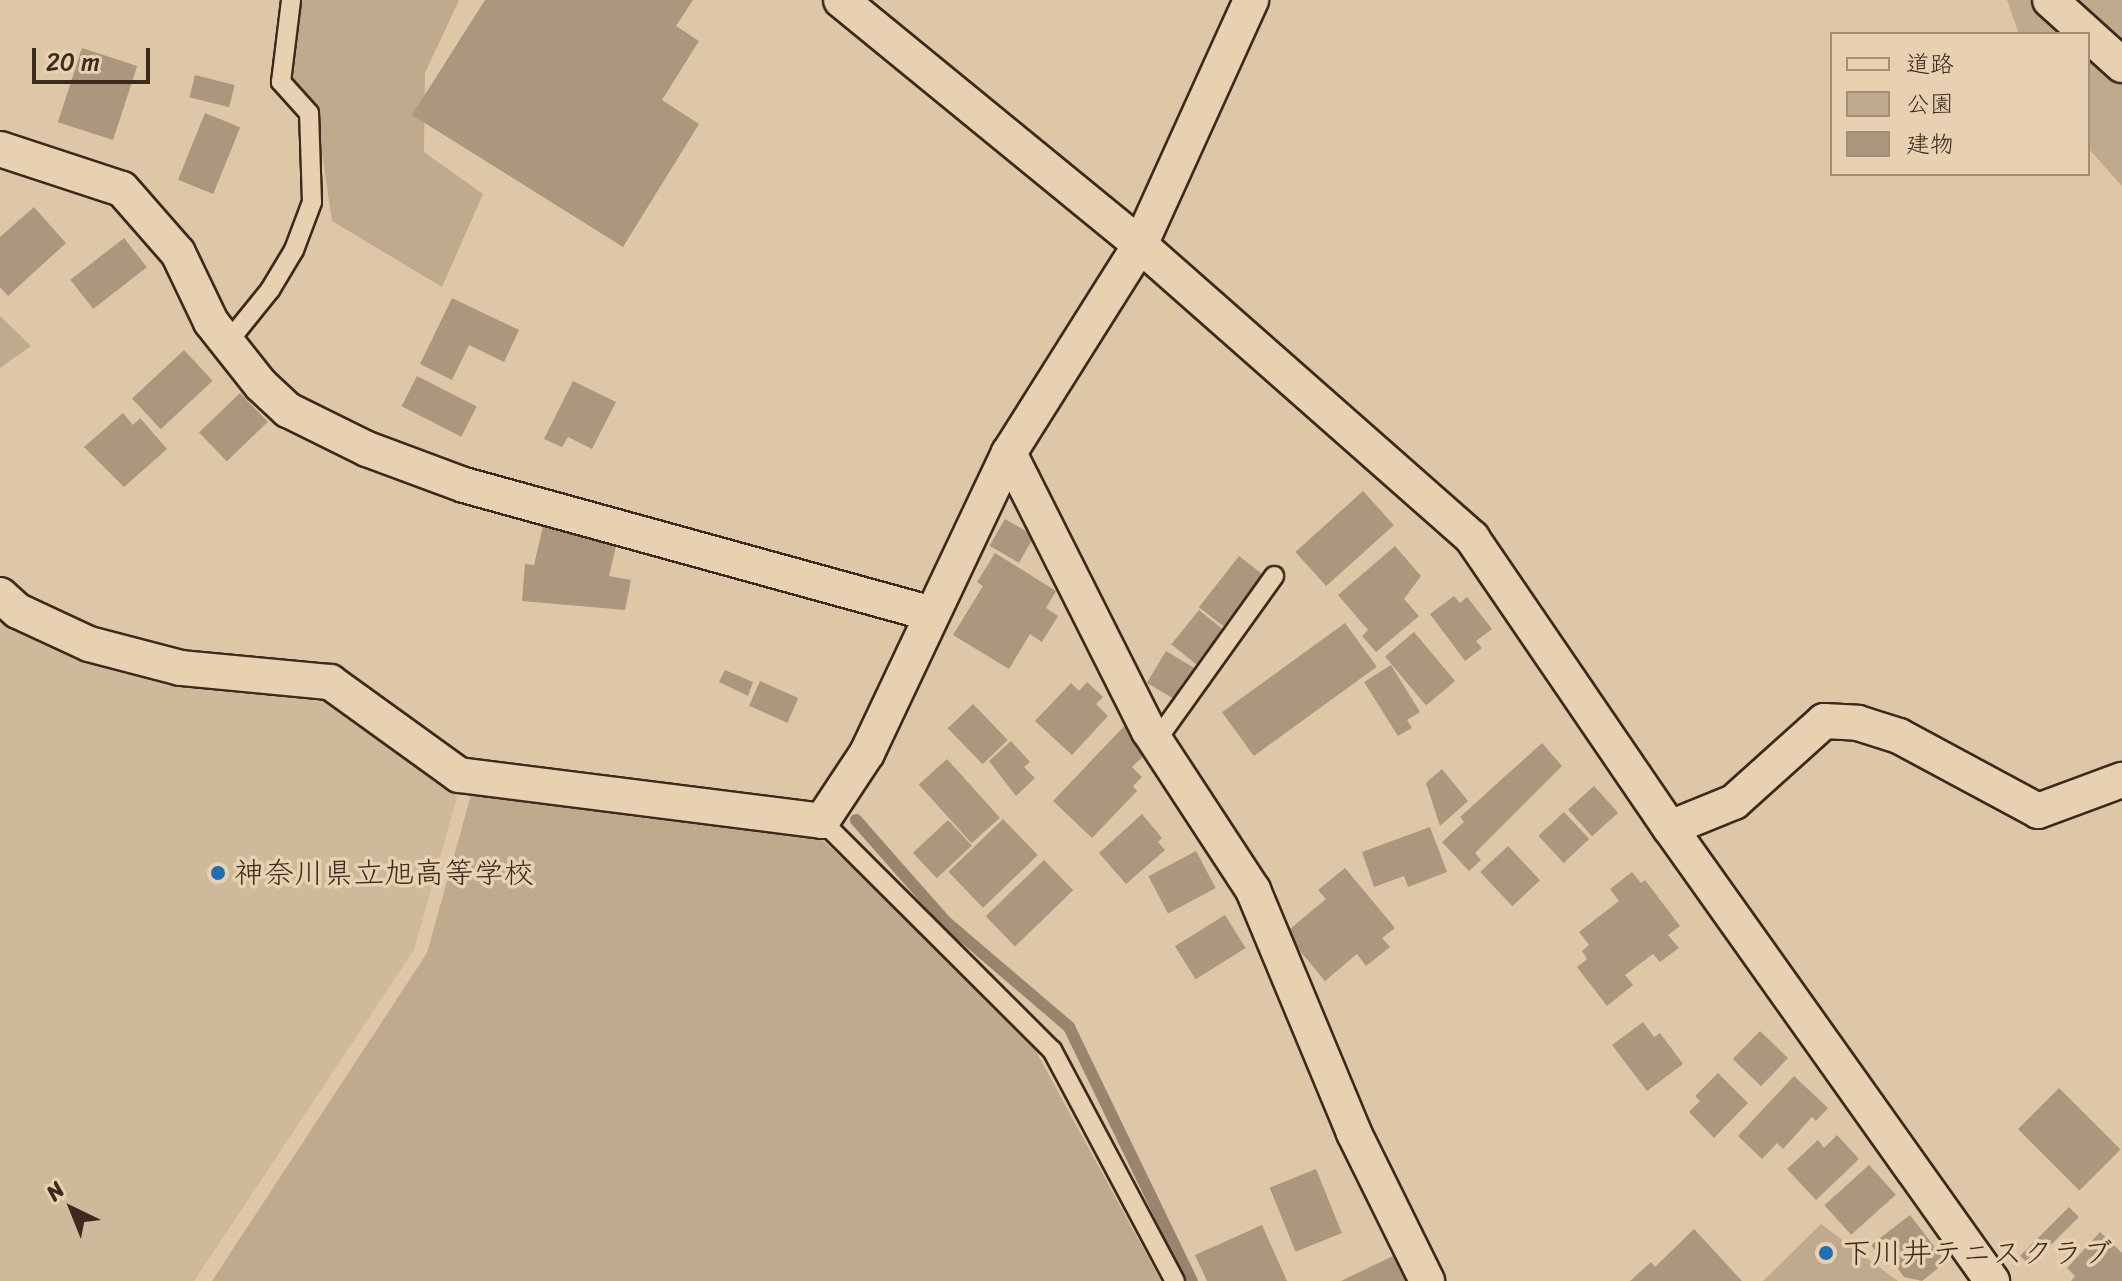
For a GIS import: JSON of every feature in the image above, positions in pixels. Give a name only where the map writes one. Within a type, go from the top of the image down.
[{"type":"street","points":[[841,0],[1140,245],[1472,538],[1670,828],[1992,1281]]},
{"type":"street","points":[[0,595],[18,611],[89,644],[181,668],[330,682],[459,775],[822,821],[867,753],[929,613],[1009,453],[1140,245],[1251,0]]},
{"type":"street","points":[[2050,0],[2085,32]]},
{"type":"street","points":[[2090,36],[2122,65]]},
{"type":"street","points":[[0,149],[122,189],[178,253],[211,322],[261,385],[288,410],[367,449],[464,485],[929,613]]},
{"type":"street","points":[[1009,453],[1156,741],[1253,890],[1354,1133],[1427,1281]]},
{"type":"street","points":[[1670,828],[1734,802],[1824,721],[1858,723],[1899,736],[2038,811],[2122,780]]},
{"type":"lane","points":[[228,342],[270,290],[294,250],[312,202],[309,113],[281,82],[291,0]]},
{"type":"lane","points":[[1156,741],[1274,576]]},
{"type":"lane","points":[[822,821],[1052,1050],[1175,1281]]},
{"type":"shaded area","name":"神奈川県立旭高等学校","points":[[0,616],[320,695],[457,797],[414,950],[194,1281],[0,1281]]},
{"type":"green space","points":[[299,0],[459,0],[425,73],[424,152],[483,194],[442,287],[332,221],[318,126],[289,77]]},
{"type":"green space","points":[[2007,0],[2122,0],[2122,186],[2090,150],[2090,32],[2018,32]]},
{"type":"green space","points":[[0,316],[31,346],[0,368]]},
{"type":"green space","points":[[471,795],[819,837],[1020,1022],[1161,1281],[212,1281],[427,953]]},
{"type":"green space","name":"下川井テニスクラブ","points":[[1821,1224],[1898,1281],[1763,1281]]},
{"type":"building","points":[[485,0],[693,0],[676,26],[699,41],[662,100],[699,124],[623,247],[412,115]]},
{"type":"building","points":[[82,48],[137,66],[113,140],[58,122]]},
{"type":"building","points":[[195,75],[235,85],[229,107],[189,97]]},
{"type":"building","points":[[205,113],[240,127],[213,194],[178,180]]},
{"type":"building","points":[[34,207],[66,243],[8,296],[0,287],[0,237]]},
{"type":"building","points":[[124,238],[147,267],[93,309],[70,280]]},
{"type":"building","points":[[452,298],[519,330],[504,362],[469,345],[452,380],[420,364]]},
{"type":"building","points":[[184,350],[213,381],[161,429],[132,398]]},
{"type":"building","points":[[417,376],[477,406],[461,437],[402,406]]},
{"type":"building","points":[[573,381],[616,402],[592,449],[568,437],[562,447],[544,439]]},
{"type":"building","points":[[240,393],[268,422],[227,461],[199,433]]},
{"type":"building","points":[[123,413],[133,425],[140,418],[167,449],[124,487],[84,447]]},
{"type":"building","points":[[1363,491],[1394,525],[1326,586],[1295,552]]},
{"type":"building","points":[[1005,519],[1034,536],[1019,563],[990,546]]},
{"type":"building","points":[[544,522],[618,537],[609,576],[631,580],[625,610],[522,601],[525,564],[534,565]]},
{"type":"building","points":[[1395,546],[1421,576],[1404,599],[1419,616],[1376,652],[1362,636],[1368,630],[1338,595]]},
{"type":"building","points":[[995,553],[1056,591],[1046,608],[1058,616],[1042,642],[1030,634],[1009,669],[953,635],[983,586],[977,582]]},
{"type":"building","points":[[1239,556],[1263,575],[1223,626],[1199,607]]},
{"type":"building","points":[[1454,596],[1460,603],[1467,597],[1492,629],[1476,641],[1482,648],[1465,661],[1430,614]]},
{"type":"building","points":[[1199,610],[1224,630],[1196,664],[1171,644]]},
{"type":"building","points":[[1345,623],[1377,667],[1254,756],[1222,712]]},
{"type":"building","points":[[1414,632],[1455,681],[1426,705],[1385,656]]},
{"type":"building","points":[[1166,651],[1194,668],[1175,700],[1147,683]]},
{"type":"building","points":[[1391,665],[1420,712],[1407,720],[1412,728],[1398,736],[1364,682]]},
{"type":"building","points":[[725,670],[753,682],[748,696],[719,682]]},
{"type":"building","points":[[760,681],[798,698],[787,723],[749,706]]},
{"type":"building","points":[[1087,682],[1103,697],[1096,704],[1108,716],[1072,755],[1035,721],[1071,683],[1079,691]]},
{"type":"building","points":[[973,704],[1008,740],[983,764],[948,728]]},
{"type":"building","points":[[1128,722],[1150,750],[1132,767],[1142,777],[1133,786],[1137,791],[1092,838],[1053,801]]},
{"type":"building","points":[[1011,741],[1030,762],[1024,767],[1035,778],[1016,796],[989,761]]},
{"type":"building","points":[[1542,743],[1562,766],[1475,853],[1481,860],[1469,871],[1442,842],[1464,822],[1460,817]]},
{"type":"building","points":[[947,759],[1000,818],[972,843],[919,784]]},
{"type":"building","points":[[1442,769],[1468,801],[1440,826],[1426,783]]},
{"type":"building","points":[[1594,786],[1618,813],[1592,836],[1568,809]]},
{"type":"building","points":[[1564,812],[1589,839],[1564,863],[1538,836]]},
{"type":"building","points":[[1142,814],[1162,838],[1158,842],[1165,850],[1126,884],[1099,853]]},
{"type":"building","points":[[1003,819],[1038,855],[983,908],[948,872]]},
{"type":"building","points":[[948,820],[972,846],[937,878],[913,853]]},
{"type":"building","points":[[1430,827],[1447,872],[1408,887],[1404,876],[1374,887],[1362,852]]},
{"type":"building","points":[[1508,846],[1540,880],[1512,906],[1480,872]]},
{"type":"building","points":[[1196,851],[1216,888],[1168,913],[1148,876]]},
{"type":"building","points":[[1044,860],[1073,890],[1015,946],[986,916]]},
{"type":"building","points":[[1345,868],[1395,928],[1382,938],[1390,947],[1366,966],[1357,954],[1325,981],[1285,933],[1326,899],[1318,890]]},
{"type":"building","points":[[1632,872],[1641,883],[1645,880],[1680,926],[1668,935],[1679,948],[1660,962],[1653,954],[1625,975],[1633,985],[1607,1006],[1577,967],[1587,959],[1582,951],[1589,945],[1579,932],[1619,901],[1610,889]]},
{"type":"building","points":[[1225,915],[1246,948],[1196,979],[1175,946]]},
{"type":"building","points":[[1643,1022],[1654,1037],[1660,1033],[1683,1064],[1647,1091],[1612,1045]]},
{"type":"building","points":[[1760,1031],[1788,1058],[1761,1086],[1733,1059]]},
{"type":"building","points":[[1718,1073],[1748,1103],[1714,1138],[1689,1112],[1700,1101],[1695,1096]]},
{"type":"building","points":[[1794,1076],[1828,1108],[1816,1121],[1812,1117],[1783,1149],[1777,1143],[1762,1159],[1738,1136]]},
{"type":"building","points":[[2059,1088],[2121,1150],[2080,1191],[2018,1129]]},
{"type":"building","points":[[1837,1135],[1859,1159],[1816,1200],[1787,1169],[1818,1140],[1824,1148]]},
{"type":"building","points":[[1869,1165],[1896,1195],[1851,1235],[1824,1205]]},
{"type":"building","points":[[1316,1169],[1342,1233],[1295,1252],[1270,1188]]},
{"type":"building","points":[[2069,1207],[2079,1217],[2030,1266],[2020,1256]]},
{"type":"building","points":[[1910,1215],[1946,1262],[1922,1281],[1904,1277],[1893,1262],[1887,1266],[1871,1245]]},
{"type":"building","points":[[1262,1225],[1287,1281],[1207,1281],[1195,1255]]},
{"type":"building","points":[[1694,1229],[1742,1281],[1630,1281],[1651,1262],[1655,1267]]},
{"type":"building","points":[[2100,1232],[2122,1253],[2122,1281],[2071,1281],[2075,1276],[2067,1268]]},
{"type":"building","points":[[1395,1255],[1407,1281],[1341,1281]]},
{"type":"waterway","points":[[856,820],[945,921],[1069,1027],[1192,1281]]},
{"type":"place","name":"神奈川県立旭高等学校","points":[[218,873]]},
{"type":"place","name":"下川井テニスクラブ","points":[[1826,1253]]}]
